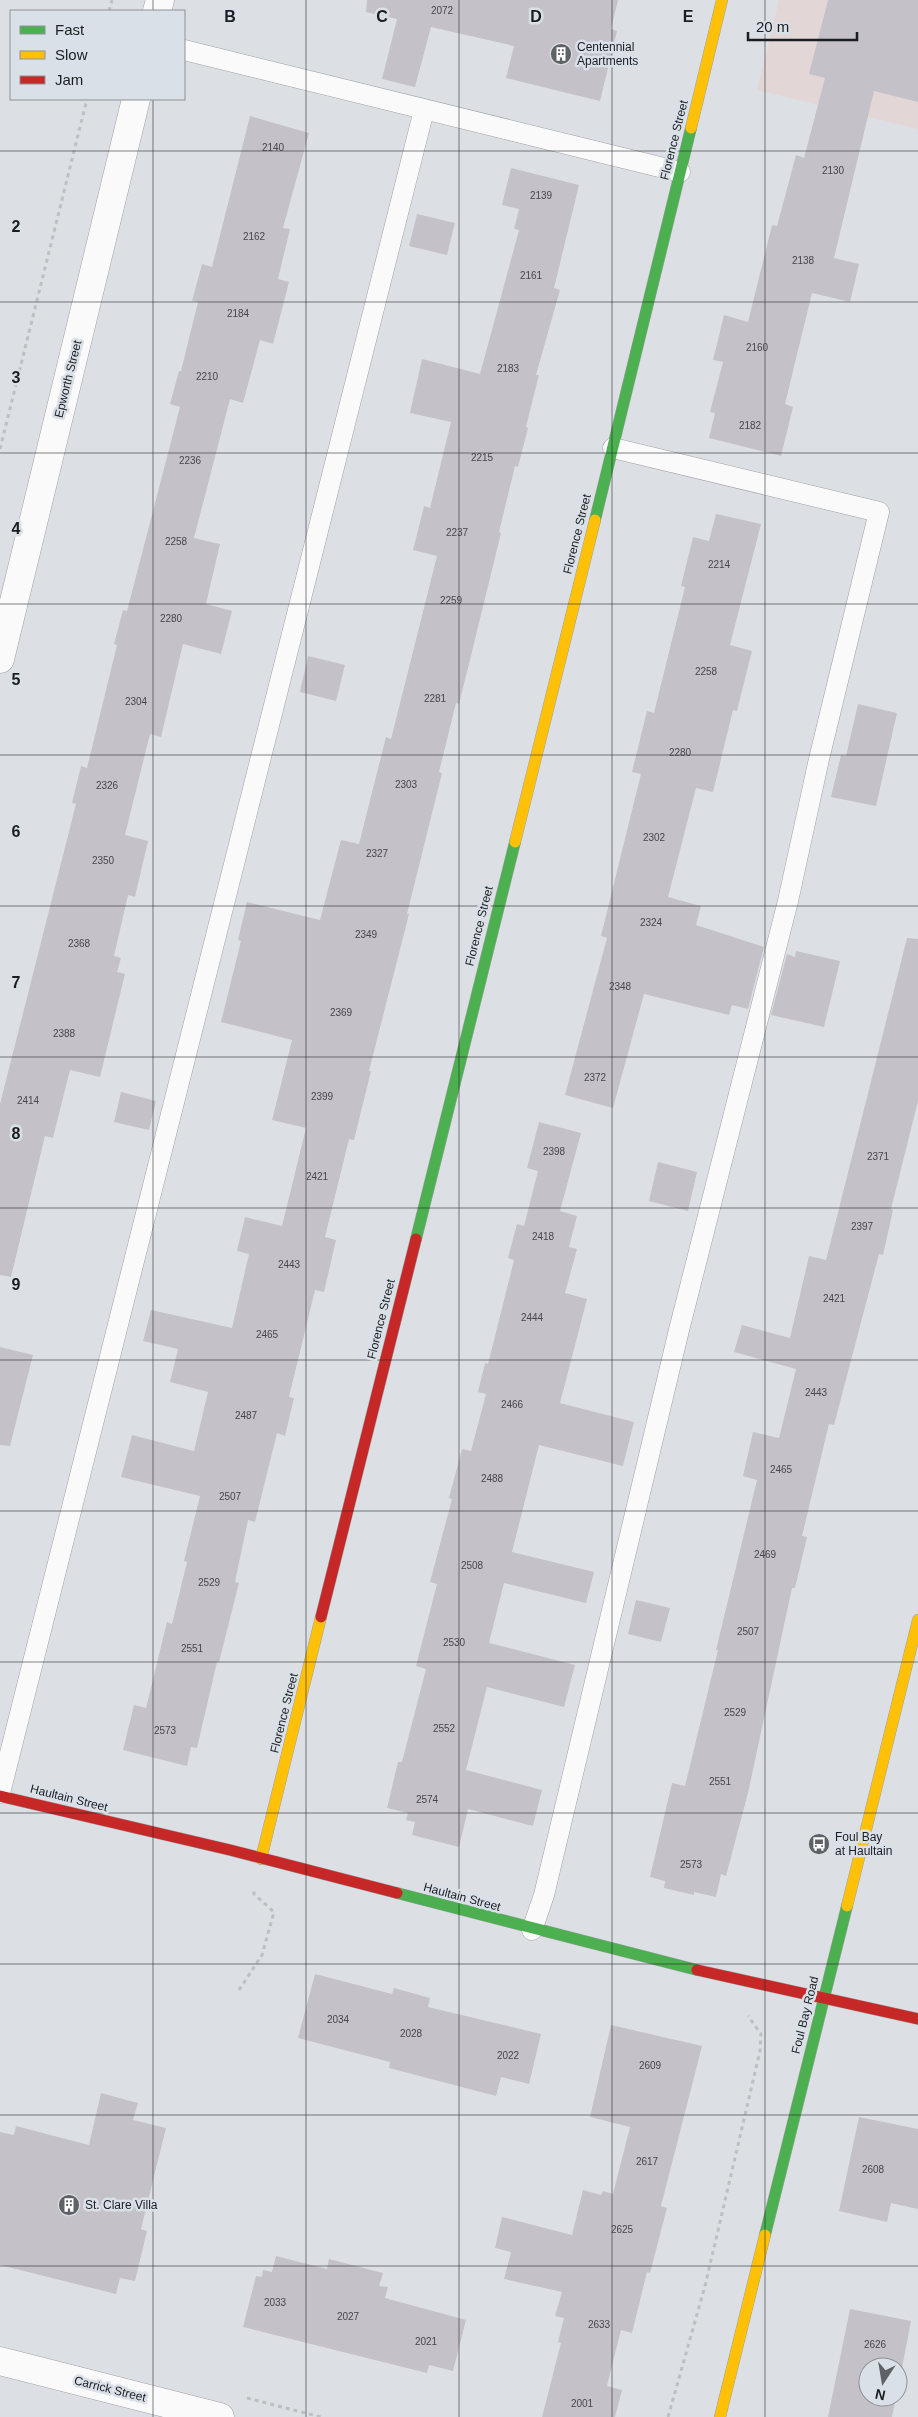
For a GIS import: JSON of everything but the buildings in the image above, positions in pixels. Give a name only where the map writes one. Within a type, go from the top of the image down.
[{"type":"street","name":"Florence Street","points":[[262,1859],[613,448],[722,0]]},
{"type":"street","name":"Epworth Street","points":[[0,659],[136,100]]},
{"type":"street","name":"Foul Bay Road","points":[[720,2417],[918,1620]]},
{"type":"street","name":"Haultain Street","points":[[0,1795],[262,1859],[532,1930],[756,1985],[918,2019]]},
{"type":"street","name":"Carrick Street","points":[[0,2361],[220,2417]]},
{"type":"lane","points":[[185,50],[680,172]]},
{"type":"lane","points":[[0,1795],[424,110]]},
{"type":"lane","points":[[532,1930],[544,1895],[679,1330],[788,901],[819,759],[879,512],[613,448]]},
{"type":"path","points":[[0,449],[87,100]]},
{"type":"path","points":[[238,1990],[262,1955],[274,1912],[254,1894],[262,1859]]},
{"type":"path","points":[[668,2417],[705,2286],[760,2051],[761,2034],[754,2022],[747,2016]]},
{"type":"shaded area","points":[[779,0],[918,0],[918,129],[757,90]]},
{"type":"traffic: fast","points":[[595,520],[691,128]]},
{"type":"traffic: fast","points":[[416,1239],[515,842]]},
{"type":"traffic: fast","points":[[397,1893],[697,1970]]},
{"type":"traffic: fast","points":[[765,2235],[847,1906]]},
{"type":"traffic: slow","points":[[691,128],[722,0]]},
{"type":"traffic: slow","points":[[515,842],[595,520]]},
{"type":"traffic: slow","points":[[261,1859],[321,1617]]},
{"type":"traffic: slow","points":[[847,1906],[918,1620]]},
{"type":"traffic: slow","points":[[720,2417],[765,2235]]},
{"type":"traffic: jam","points":[[321,1617],[416,1239]]},
{"type":"traffic: jam","points":[[0,1796],[230,1850],[397,1893]]},
{"type":"traffic: jam","points":[[697,1970],[918,2019]]},
{"type":"place","name":"Centennial Apartments","points":[[561,54]]},
{"type":"place","name":"Foul Bay at Haultain","points":[[819,1844]]},
{"type":"place","name":"St. Clare Villa","points":[[69,2205]]}]
